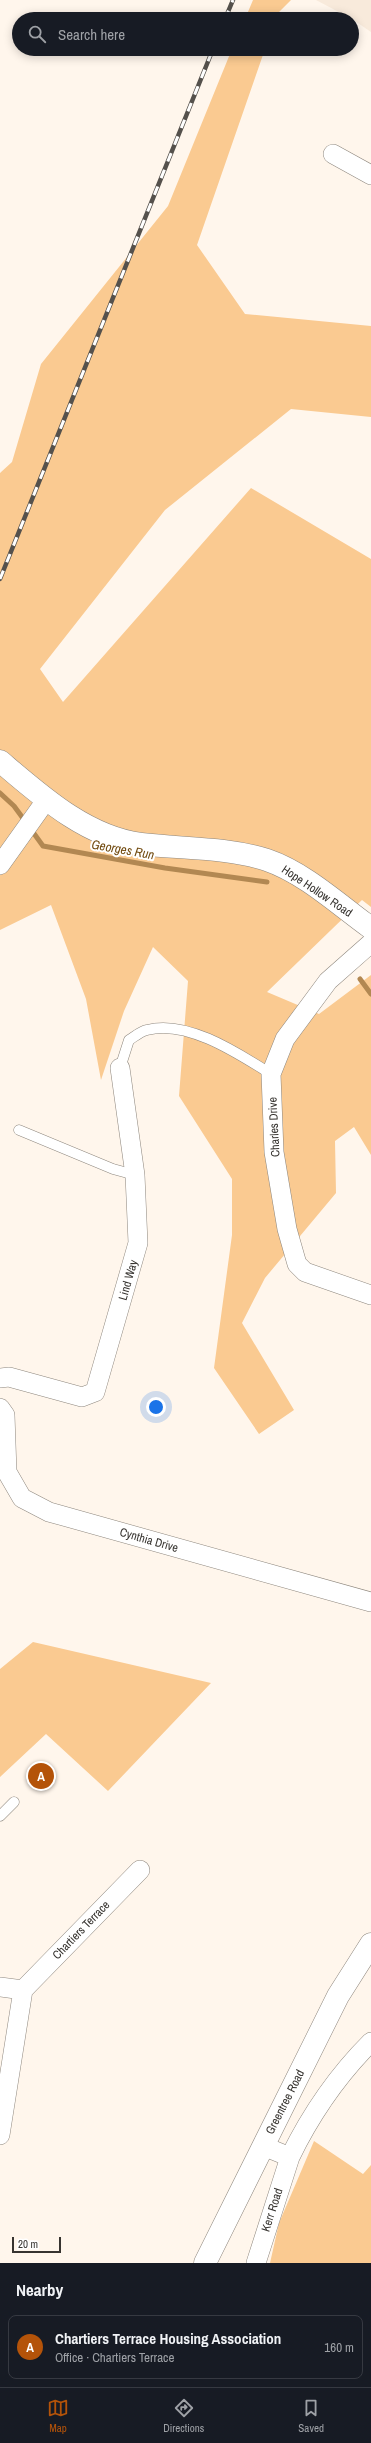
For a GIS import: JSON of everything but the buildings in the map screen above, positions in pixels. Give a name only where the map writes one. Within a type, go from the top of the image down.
[{"type":"main road","name":"Hope Hollow Road","points":[[0,761],[42,807],[120,839],[140,844],[240,853],[269,861],[295,874],[371,928]]},
{"type":"main road","name":"Greentree Road","points":[[205,2263],[338,1996],[371,1944]]},
{"type":"street","points":[[333,154],[371,175]]},
{"type":"street","points":[[0,865],[42,807]]},
{"type":"street","name":"Charles Drive","points":[[371,943],[324,987],[285,1039],[271,1074],[274,1152],[288,1229],[297,1264],[306,1272],[371,1295]]},
{"type":"street","name":"Lind Way","points":[[0,1378],[9,1377],[82,1397],[95,1392],[138,1243],[135,1175],[120,1068]]},
{"type":"street","name":"Cynthia Drive","points":[[0,1408],[5,1415],[7,1472],[22,1498],[49,1512],[371,1602]]},
{"type":"street","name":"Chartiers Terrace","points":[[23,1990],[140,1870]]},
{"type":"street","points":[[0,1987],[23,1990],[0,2135]]},
{"type":"street","name":"Kerr Road","points":[[256,2263],[290,2157],[305,2127],[349,2064],[371,2042]]},
{"type":"street","points":[[263,2146],[290,2157]]},
{"type":"lane","points":[[120,1068],[129,1040],[146,1030],[180,1028],[235,1052],[271,1074]]},
{"type":"lane","points":[[19,1130],[114,1169],[135,1175]]},
{"type":"lane","points":[[0,1816],[14,1802]]},
{"type":"shaded area","points":[[253,0],[291,0],[279,12],[248,12]]},
{"type":"shaded area","points":[[316,0],[371,0],[371,32],[359,24],[359,12],[339,12]]},
{"type":"shaded area","points":[[229,56],[263,56],[197,245],[245,314],[371,326],[371,417],[291,409],[165,510],[40,669],[63,702],[251,488],[371,559],[371,907],[362,900],[267,992],[319,1014],[371,975],[371,1155],[354,1127],[335,1141],[336,1193],[265,1278],[242,1323],[294,1410],[259,1434],[214,1368],[232,1235],[232,1179],[179,1096],[188,981],[153,947],[124,1011],[101,1080],[86,999],[51,905],[0,930],[0,473],[12,462],[41,364],[168,206]]},
{"type":"shaded area","points":[[33,1642],[211,1683],[108,1791],[46,1734],[0,1777],[0,1669]]},
{"type":"shaded area","points":[[314,2141],[363,2174],[371,2165],[371,2263],[270,2263],[279,2223]]},
{"type":"waterway","name":"Georges Run","points":[[0,793],[14,806],[25,821]]},
{"type":"waterway","name":"Georges Run","points":[[30,828],[43,846],[165,868],[267,882]]},
{"type":"waterway","name":"Georges Run","points":[[360,979],[371,994]]},
{"type":"railway","points":[[228,12],[233,0]]},
{"type":"railway","points":[[0,579],[210,56]]},
{"type":"place","name":"Chartiers Terrace Housing Association","points":[[41,1776]]}]
